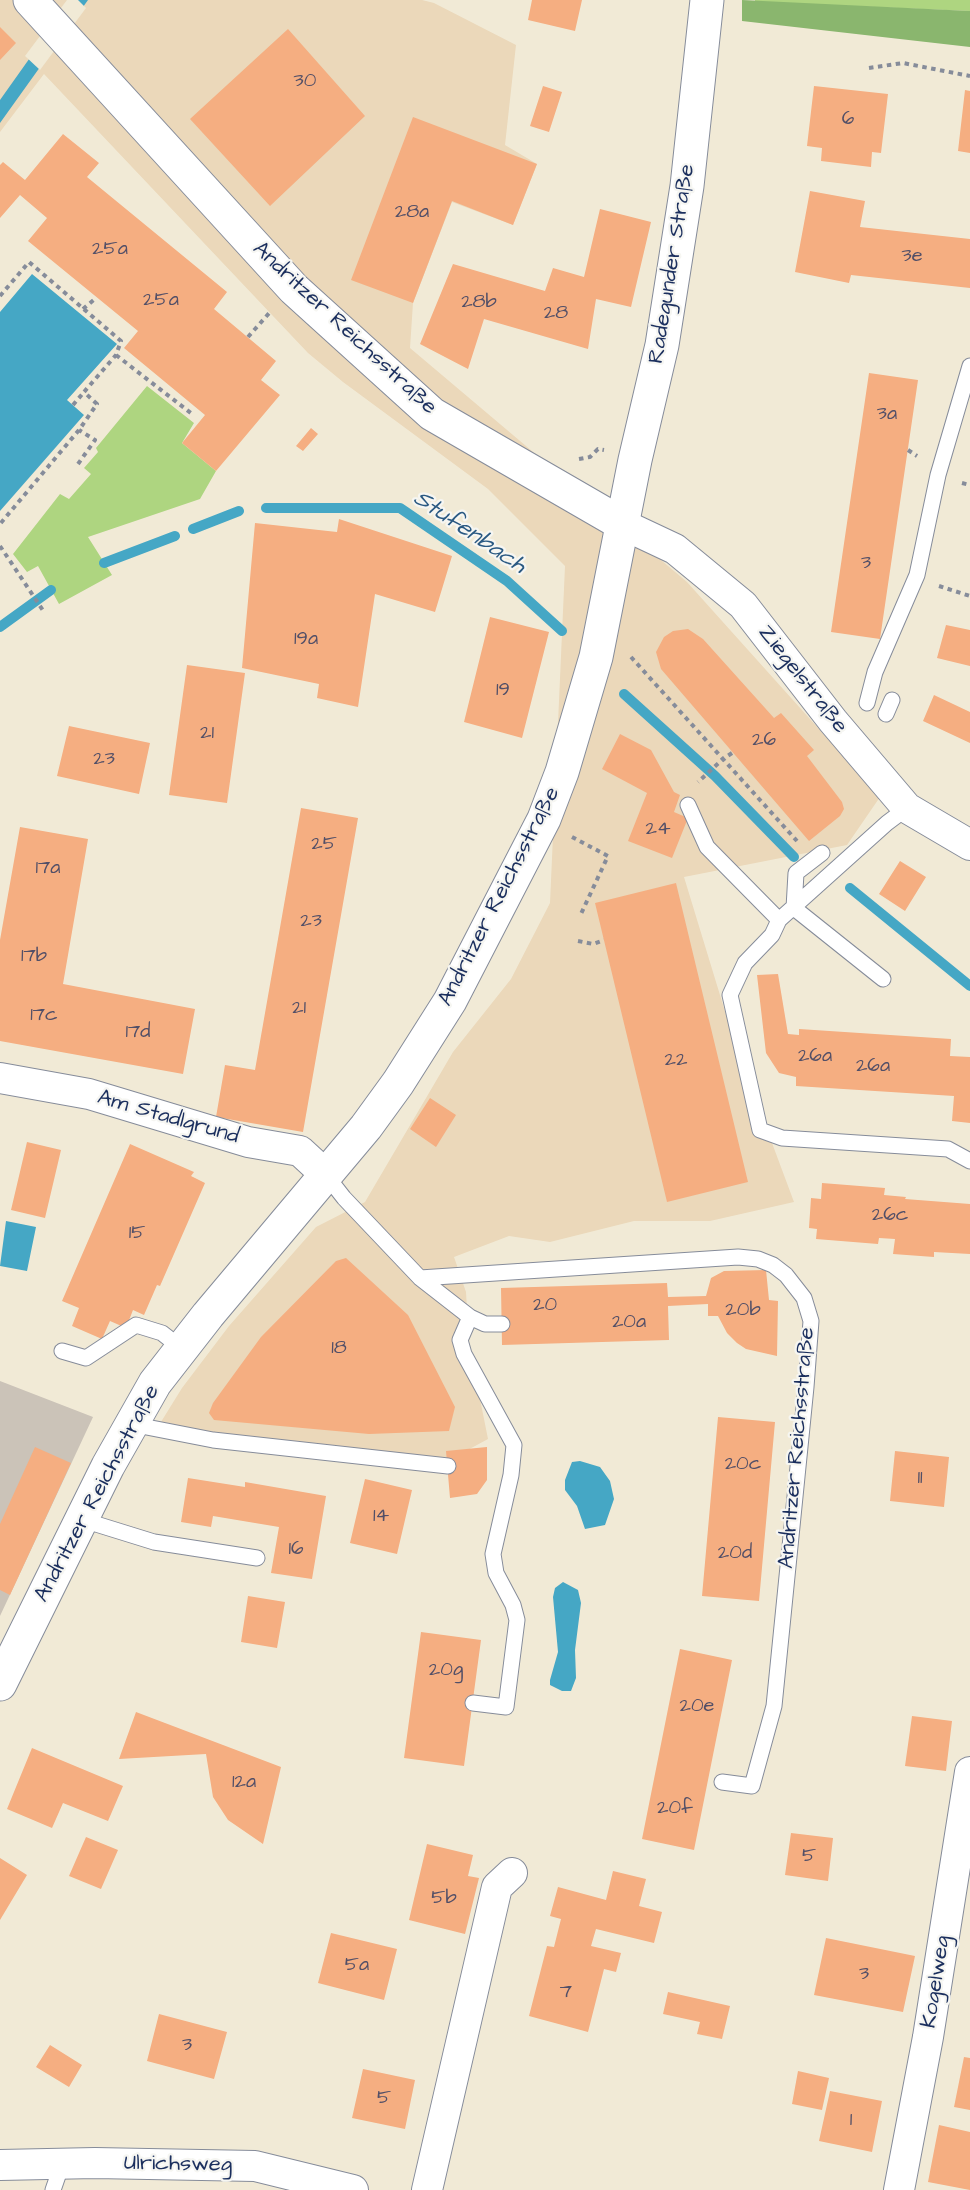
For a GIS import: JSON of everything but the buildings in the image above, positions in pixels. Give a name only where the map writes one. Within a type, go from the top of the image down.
[{"type":"main road","name":"Radegunder Straße","points":[[624,525],[635,460],[662,345],[687,186],[706,0]]},
{"type":"main road","name":"Andritzer Reichsstraße","points":[[0,1684],[131,1424],[155,1383],[181,1348],[326,1175],[398,1083],[450,1001],[543,819],[562,772],[596,657],[624,525],[432,414],[294,289],[37,6]]},
{"type":"street","name":"Ziegelstraße","points":[[624,525],[675,549],[743,605],[833,721],[907,808],[970,845]]},
{"type":"street","name":"Am Stadlgrund","points":[[0,1078],[89,1094],[248,1142],[300,1150],[326,1175]]},
{"type":"street","name":"Kogelweg","points":[[899,2190],[928,2037],[970,1772]]},
{"type":"street","points":[[427,2190],[497,1887],[512,1873]]},
{"type":"street","name":"Ulrichsweg","points":[[0,2165],[58,2177],[255,2166],[353,2190]]},
{"type":"lane","points":[[867,703],[875,672],[916,577],[938,475],[970,366]]},
{"type":"lane","points":[[688,806],[707,846],[780,920]]},
{"type":"lane","points":[[907,808],[886,823],[780,920],[772,935],[745,963],[730,995],[760,1130],[782,1138],[948,1149],[970,1161]]},
{"type":"lane","points":[[794,908],[796,873],[818,856]]},
{"type":"lane","points":[[794,908],[883,979]]},
{"type":"lane","points":[[326,1175],[344,1198],[420,1278],[470,1317],[485,1324],[502,1324]]},
{"type":"lane","name":"Andritzer Reichsstraße","points":[[420,1278],[738,1257],[758,1259],[773,1265],[786,1275],[804,1298],[811,1321],[774,1706],[752,1786],[722,1782]]},
{"type":"lane","points":[[470,1317],[460,1340],[464,1354],[514,1445],[515,1455],[493,1554],[496,1572],[513,1605],[517,1620],[506,1707],[473,1703]]},
{"type":"lane","points":[[62,1351],[86,1358],[136,1325],[162,1333],[181,1348]]},
{"type":"lane","points":[[131,1424],[213,1440],[448,1466]]},
{"type":"lane","points":[[83,1520],[154,1542],[257,1558]]},
{"type":"path","points":[[869,68],[903,63],[970,76]]},
{"type":"path","points":[[0,296],[29,262],[121,341],[116,355],[74,405]]},
{"type":"path","points":[[83,309],[96,298]]},
{"type":"path","points":[[248,338],[271,311]]},
{"type":"path","points":[[116,355],[192,414]]},
{"type":"path","points":[[0,524],[79,430],[97,404],[84,392]]},
{"type":"path","points":[[78,464],[95,440],[79,430]]},
{"type":"path","points":[[572,459],[590,457],[598,449],[604,450]]},
{"type":"path","points":[[0,546],[44,612]]},
{"type":"path","points":[[916,577],[970,596]]},
{"type":"path","points":[[626,651],[723,759],[818,856]]},
{"type":"path","points":[[704,777],[732,753]]},
{"type":"path","points":[[563,833],[608,856],[580,916]]},
{"type":"path","points":[[578,941],[593,944],[604,940]]},
{"type":"shaded area","points":[[0,0],[422,0],[434,3],[516,45],[505,145],[537,164],[513,225],[452,202],[413,303],[410,348],[687,582],[880,797],[847,845],[684,877],[734,1041],[794,1202],[710,1221],[634,1221],[550,1242],[509,1236],[454,1257],[466,1292],[469,1344],[488,1439],[440,1465],[156,1430],[182,1388],[229,1326],[316,1227],[365,1202],[453,1052],[511,979],[550,903],[565,566],[488,489],[343,382],[308,353],[44,74],[0,132]]},
{"type":"shaded area","points":[[0,1381],[93,1417],[0,1616]]},
{"type":"green space","points":[[742,0],[970,11],[970,47],[742,21]]},
{"type":"green space","points":[[755,0],[970,0],[970,11],[755,2]]},
{"type":"green space","points":[[147,386],[194,423],[182,443],[216,471],[200,499],[88,537],[112,575],[59,604],[38,566],[27,572],[13,554],[60,494],[69,499],[91,474],[84,468],[98,452],[96,448]]},
{"type":"water","points":[[71,0],[88,0],[0,123],[0,100]]},
{"type":"water","points":[[32,274],[117,344],[67,400],[84,415],[0,511],[0,312]]},
{"type":"water","points":[[6,1221],[36,1227],[27,1271],[0,1266]]},
{"type":"water","points":[[580,1461],[600,1467],[610,1481],[614,1499],[605,1525],[585,1529],[577,1506],[565,1490],[565,1480],[572,1462]]},
{"type":"water","points":[[563,1582],[578,1590],[581,1603],[575,1650],[576,1678],[571,1691],[562,1691],[550,1685],[558,1652],[553,1597],[555,1588]]},
{"type":"pier","points":[[67,0],[78,0],[86,8],[40,70],[25,56]]},
{"type":"waterway","name":"Stufenbach","points":[[266,508],[400,508],[507,581],[562,631]]},
{"type":"waterway","name":"Stufenbach","points":[[193,529],[239,511]]},
{"type":"waterway","name":"Stufenbach","points":[[104,563],[175,536]]},
{"type":"waterway","name":"Stufenbach","points":[[0,627],[51,590]]},
{"type":"waterway","name":"Stufenbach","points":[[624,694],[715,776],[794,857]]},
{"type":"waterway","name":"Stufenbach","points":[[850,888],[970,986]]}]
